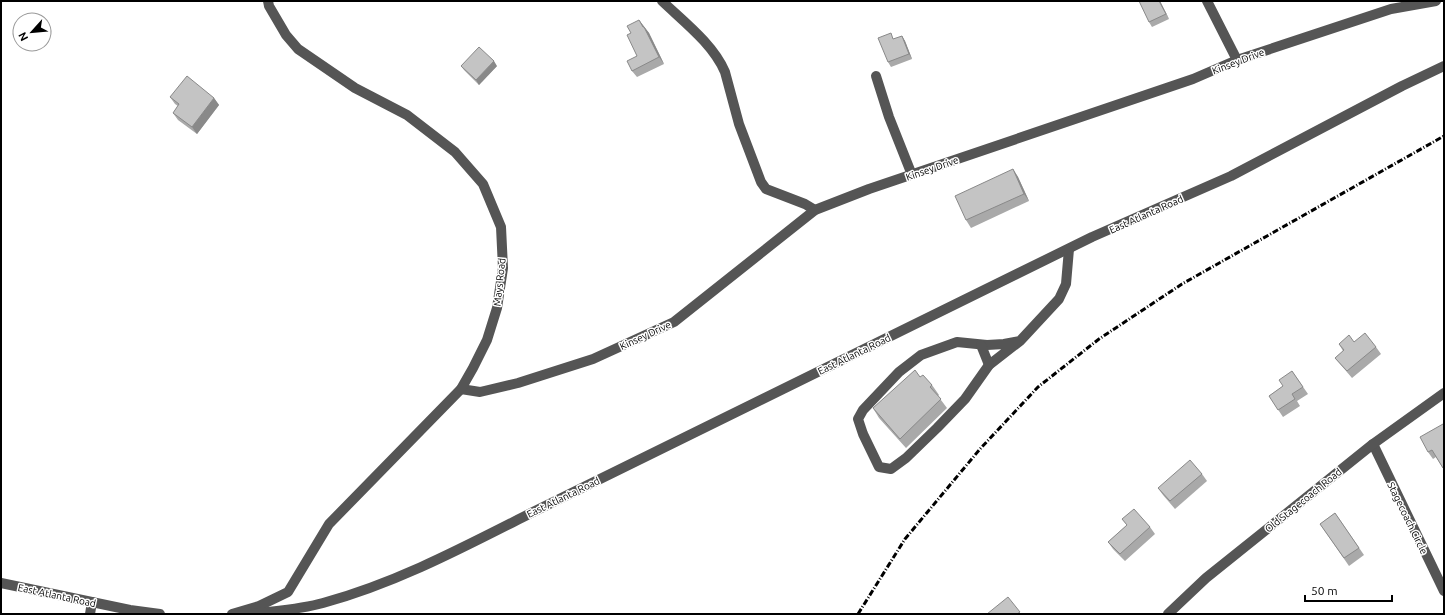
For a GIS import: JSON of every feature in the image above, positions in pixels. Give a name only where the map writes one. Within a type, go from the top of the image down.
[{"type":"street","name":"Mays Road","points":[[232,614],[259,606],[288,592],[329,524],[461,389],[487,340],[496,308],[503,268],[501,227],[482,184],[456,152],[407,115],[355,88],[298,49],[286,35],[269,6],[268,1]]},
{"type":"street","points":[[662,1],[712,49],[722,65],[739,124],[761,182],[766,189],[805,204],[815,210]]},
{"type":"street","points":[[1207,1],[1237,60]]},
{"type":"street","name":"Kinsey Drive","points":[[461,389],[480,392],[518,383],[593,359],[674,322],[815,210],[869,189],[1193,79],[1237,60],[1391,9],[1436,1]]},
{"type":"street","name":"East Atlanta Road","points":[[254,614],[321,604],[379,585],[446,556],[1069,249],[1231,176],[1402,86],[1444,66]]},
{"type":"street","points":[[876,76],[889,117],[912,175]]},
{"type":"street","points":[[1020,341],[1004,344],[981,345],[957,342],[920,356],[899,372],[863,410],[858,419],[863,434],[879,467],[891,469],[906,458],[965,399],[989,365],[1020,341],[1059,299],[1066,284],[1069,249]]},
{"type":"street","points":[[981,345],[989,365]]},
{"type":"street","name":"Old Stagecoach Road","points":[[1168,614],[1206,578],[1373,444],[1444,394]]},
{"type":"street","name":"Stagecoach Circle","points":[[1373,444],[1444,591]]},
{"type":"street","name":"East Atlanta Road","points":[[1,583],[92,602],[160,614]]},
{"type":"street","points":[[90,614],[92,602]]},
{"type":"building","points":[[1139,1],[1159,1],[1166,14],[1149,22]]},
{"type":"building","points":[[639,20],[659,57],[632,71],[627,61],[637,56],[627,35],[631,33],[627,26]]},
{"type":"building","points":[[891,33],[893,39],[902,36],[909,54],[888,62],[878,38]]},
{"type":"building","points":[[479,47],[494,61],[476,80],[461,66]]},
{"type":"building","points":[[187,76],[214,98],[192,127],[173,113],[179,104],[170,97]]},
{"type":"building","points":[[1013,169],[1024,194],[966,220],[955,196]]},
{"type":"building","points":[[1365,333],[1376,347],[1347,371],[1335,358],[1344,350],[1339,344],[1349,335],[1354,342]]},
{"type":"building","points":[[915,370],[920,377],[923,375],[932,385],[930,387],[941,399],[900,439],[873,408]]},
{"type":"building","points":[[1292,371],[1303,387],[1292,394],[1295,399],[1278,410],[1269,396],[1283,386],[1279,380]]},
{"type":"building","points":[[1443,424],[1443,468],[1432,450],[1428,452],[1420,437]]},
{"type":"building","points":[[1190,460],[1202,474],[1170,501],[1158,488]]},
{"type":"building","points":[[1134,509],[1150,527],[1120,554],[1108,542],[1127,525],[1122,519]]},
{"type":"building","points":[[1335,513],[1359,548],[1344,558],[1320,524]]},
{"type":"building","points":[[1008,597],[1020,612],[1017,614],[987,614]]},
{"type":"railway","points":[[858,614],[905,539],[980,449],[1038,387],[1099,339],[1182,284],[1444,136]]}]
